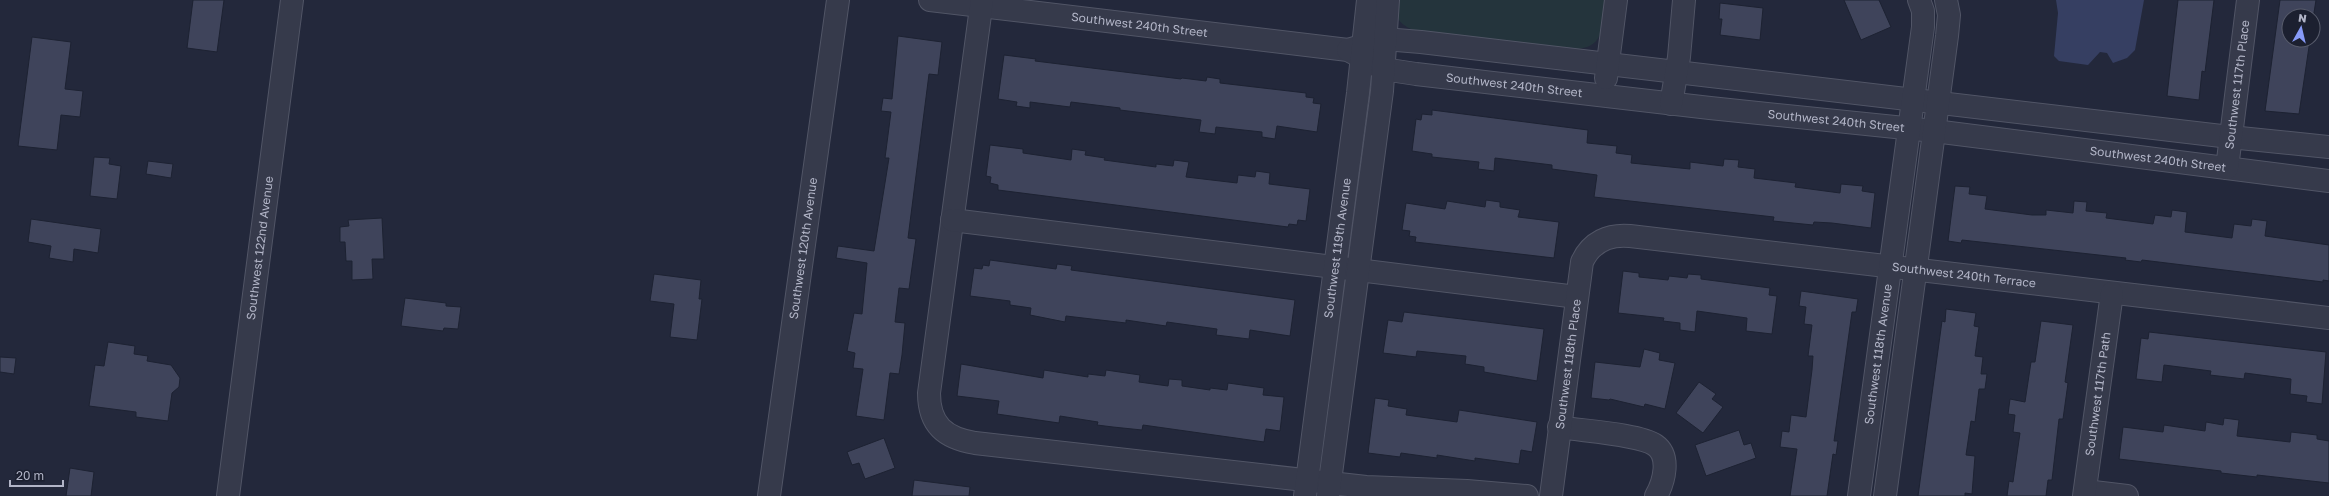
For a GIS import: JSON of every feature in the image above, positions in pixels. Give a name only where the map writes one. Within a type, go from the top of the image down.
[{"type":"street","name":"Southwest 122nd Avenue","points":[[228,496],[292,0]]},
{"type":"street","name":"Southwest 120th Avenue","points":[[769,496],[838,0]]},
{"type":"street","name":"Southwest 240th Street","points":[[930,0],[981,3],[1358,51],[1383,69],[1671,104],[1910,128],[2329,181]]},
{"type":"street","name":"Southwest 119th Avenue","points":[[1306,488],[1335,269],[1358,51],[1368,0]]},
{"type":"street","points":[[1329,489],[1382,91],[1384,39],[1388,0]]},
{"type":"street","points":[[1604,96],[1616,0]]},
{"type":"street","points":[[1671,104],[1684,0]]},
{"type":"street","name":"Southwest 118th Avenue","points":[[1859,496],[1924,22],[1919,0]]},
{"type":"street","name":"Southwest 118th Avenue","points":[[1885,496],[1949,21],[1946,0]]},
{"type":"street","name":"Southwest 117th Place","points":[[2227,168],[2248,0]]},
{"type":"street","points":[[981,3],[929,393],[933,418],[944,431],[956,438],[975,442],[1306,488],[1467,490],[1527,496]]},
{"type":"street","name":"Southwest 240th Street","points":[[1358,51],[1384,39],[1914,98],[2230,137],[2329,147]]},
{"type":"street","points":[[952,220],[1335,269],[1577,297]]},
{"type":"street","name":"Southwest 240th Terrace","points":[[1601,240],[1616,235],[1630,236],[1890,268],[2329,318]]},
{"type":"street","name":"Southwest 118th Place","points":[[1551,496],[1559,427],[1584,257],[1601,240]]},
{"type":"street","name":"Southwest 117th Path","points":[[2085,494],[2112,293]]},
{"type":"street","points":[[1559,427],[1635,438],[1654,444],[1662,453],[1665,464],[1662,484],[1656,496]]},
{"type":"street","points":[[2085,494],[2127,496]]},
{"type":"shaded area","points":[[1394,0],[1606,0],[1603,25],[1598,39],[1593,44],[1577,49],[1413,30],[1400,22],[1398,19]]},
{"type":"water","points":[[2056,0],[2144,0],[2135,50],[2127,58],[2113,63],[2107,53],[2100,52],[2088,65],[2059,61],[2054,56],[2058,13]]},
{"type":"building","points":[[193,0],[224,0],[217,52],[187,48]]},
{"type":"building","points":[[1844,0],[1879,0],[1891,27],[1861,40]]},
{"type":"building","points":[[2178,0],[2214,0],[2205,72],[2202,71],[2199,100],[2167,96]]},
{"type":"building","points":[[2280,0],[2316,0],[2315,8],[2281,8],[2281,48],[2309,48],[2299,114],[2265,111]]},
{"type":"building","points":[[1720,3],[1763,8],[1760,40],[1720,35],[1722,19],[1719,19]]},
{"type":"building","points":[[898,36],[942,42],[938,75],[929,74],[908,238],[916,239],[909,289],[899,288],[895,322],[905,323],[902,355],[899,374],[890,373],[884,420],[856,416],[863,369],[853,368],[855,353],[847,351],[854,313],[862,314],[867,263],[836,258],[838,246],[874,251],[889,158],[885,158],[891,112],[881,111],[883,98],[892,99]]},
{"type":"building","points":[[32,37],[71,42],[65,89],[83,91],[80,117],[61,115],[57,150],[18,146]]},
{"type":"building","points":[[1004,55],[1036,59],[1035,61],[1181,79],[1206,81],[1207,77],[1220,79],[1220,83],[1306,93],[1306,97],[1314,98],[1313,103],[1321,104],[1317,132],[1277,126],[1275,139],[1262,137],[1262,132],[1216,127],[1215,134],[1199,132],[1201,120],[1120,110],[1120,108],[1071,102],[1070,107],[1030,102],[1030,108],[1016,106],[1017,102],[998,99]]},
{"type":"building","points":[[1432,110],[1588,130],[1587,143],[1617,146],[1616,153],[1632,155],[1631,163],[1690,169],[1690,162],[1723,166],[1724,159],[1739,160],[1738,167],[1755,169],[1754,178],[1796,183],[1795,187],[1840,193],[1841,184],[1863,186],[1862,191],[1875,193],[1871,228],[1832,223],[1814,222],[1813,225],[1773,221],[1774,217],[1594,197],[1597,175],[1552,169],[1552,165],[1495,158],[1494,171],[1478,169],[1479,162],[1432,157],[1432,154],[1412,151],[1416,119],[1421,120],[1422,114],[1432,115]]},
{"type":"building","points":[[990,145],[1023,149],[1023,153],[1071,160],[1072,149],[1086,151],[1085,155],[1105,158],[1104,160],[1156,167],[1156,164],[1173,166],[1174,160],[1189,162],[1186,177],[1237,183],[1238,175],[1255,177],[1256,171],[1270,173],[1269,184],[1310,189],[1306,221],[1298,220],[1297,225],[1289,224],[1288,227],[998,190],[998,185],[990,183],[991,177],[986,176]]},
{"type":"building","points":[[94,157],[110,158],[109,164],[121,166],[117,199],[90,196]]},
{"type":"building","points":[[148,161],[173,164],[171,178],[146,174]]},
{"type":"building","points":[[1955,186],[1970,187],[1969,194],[1987,196],[1985,209],[2032,215],[2046,215],[2046,210],[2073,213],[2074,201],[2087,202],[2086,211],[2107,213],[2106,218],[2153,224],[2155,215],[2171,217],[2172,210],[2187,212],[2185,232],[2232,238],[2234,224],[2251,226],[2252,219],[2267,221],[2265,236],[2329,245],[2329,281],[2323,280],[2323,282],[2142,260],[2141,262],[2125,260],[2126,258],[1962,240],[1961,243],[1948,241]]},
{"type":"building","points":[[1486,200],[1500,202],[1500,207],[1520,210],[1518,217],[1559,222],[1554,258],[1415,242],[1416,237],[1409,236],[1410,231],[1402,230],[1406,203],[1445,209],[1447,201],[1485,207]]},
{"type":"building","points":[[382,218],[384,259],[372,259],[373,279],[352,280],[352,261],[346,261],[345,242],[340,242],[340,227],[349,226],[348,220]]},
{"type":"building","points":[[31,219],[101,229],[98,253],[74,249],[73,262],[49,258],[51,246],[28,242]]},
{"type":"building","points":[[990,260],[1056,269],[1057,264],[1072,266],[1071,270],[1295,300],[1290,336],[1250,330],[1249,339],[1216,335],[1217,329],[1167,322],[1166,326],[1126,320],[1126,323],[1066,316],[1065,322],[1030,315],[1031,308],[1010,305],[1010,301],[970,296],[974,268],[982,269],[983,265],[989,266]]},
{"type":"building","points":[[1623,271],[1639,273],[1639,277],[1668,280],[1669,276],[1687,278],[1688,274],[1701,275],[1701,279],[1770,288],[1769,295],[1777,296],[1772,334],[1746,331],[1747,318],[1697,311],[1695,332],[1680,330],[1680,323],[1663,321],[1664,318],[1618,313]]},
{"type":"building","points":[[654,274],[701,280],[699,299],[702,299],[697,340],[670,337],[674,304],[650,301]]},
{"type":"building","points":[[1801,291],[1858,299],[1856,312],[1852,312],[1834,441],[1838,441],[1836,455],[1833,454],[1827,496],[1790,496],[1797,449],[1780,447],[1782,431],[1789,432],[1791,415],[1806,417],[1813,356],[1808,356],[1812,325],[1804,324],[1806,307],[1799,306]]},
{"type":"building","points":[[405,298],[446,303],[446,306],[461,307],[458,329],[444,328],[443,331],[401,326]]},
{"type":"building","points":[[1946,309],[1976,313],[1974,326],[1979,327],[1975,356],[1983,357],[1981,374],[1987,374],[1985,389],[1979,389],[1975,422],[1971,421],[1966,455],[1975,456],[1972,494],[1965,493],[1965,496],[1918,496],[1942,321],[1945,322]]},
{"type":"building","points":[[1404,312],[1544,329],[1537,381],[1484,372],[1484,367],[1465,364],[1466,356],[1417,351],[1416,357],[1383,353],[1388,320],[1402,322]]},
{"type":"building","points":[[2041,321],[2073,325],[2065,382],[2068,383],[2063,419],[2059,419],[2052,480],[2048,480],[2046,496],[2007,496],[2009,481],[2013,482],[2020,433],[2013,432],[2015,415],[2008,414],[2010,399],[2025,402],[2031,362],[2035,362]]},
{"type":"building","points":[[2149,332],[2326,352],[2322,404],[2306,402],[2307,396],[2290,394],[2291,379],[2245,373],[2244,379],[2210,375],[2211,371],[2164,365],[2162,382],[2136,379],[2141,338],[2148,339]]},
{"type":"building","points":[[108,342],[135,346],[134,354],[148,356],[147,361],[171,365],[180,378],[179,387],[172,393],[168,421],[136,417],[136,412],[89,406],[95,365],[104,366]]},
{"type":"building","points":[[1644,349],[1660,353],[1659,360],[1675,363],[1665,409],[1645,404],[1644,407],[1610,399],[1591,398],[1595,362],[1640,367]]},
{"type":"building","points":[[0,357],[16,358],[14,374],[0,372]]},
{"type":"building","points":[[961,364],[1043,378],[1044,370],[1088,377],[1088,374],[1105,376],[1106,370],[1140,375],[1139,382],[1168,386],[1169,379],[1182,380],[1182,386],[1210,390],[1210,388],[1227,390],[1228,383],[1264,388],[1263,395],[1284,397],[1280,431],[1266,429],[1264,442],[1143,425],[1142,430],[1097,425],[1098,422],[1060,416],[1059,423],[997,414],[999,401],[957,396]]},
{"type":"building","points":[[1699,382],[1716,394],[1712,399],[1723,407],[1703,433],[1676,413]]},
{"type":"building","points":[[1375,398],[1389,400],[1388,406],[1407,409],[1406,415],[1457,422],[1459,410],[1537,422],[1532,452],[1521,450],[1519,464],[1475,458],[1475,461],[1437,455],[1437,458],[1401,453],[1400,457],[1368,453]]},
{"type":"building","points":[[2224,418],[2239,420],[2237,436],[2290,442],[2291,432],[2317,435],[2317,439],[2329,441],[2329,483],[2257,475],[2257,477],[2221,473],[2221,471],[2119,459],[2123,427],[2163,432],[2164,425],[2205,431],[2206,422],[2223,425]]},
{"type":"building","points":[[1739,430],[1744,445],[1751,443],[1756,458],[1706,476],[1695,445]]},
{"type":"building","points":[[884,438],[895,468],[865,479],[859,463],[852,465],[847,452]]},
{"type":"building","points":[[70,468],[94,472],[91,496],[66,496]]},
{"type":"building","points":[[914,480],[970,487],[969,496],[912,496]]}]
